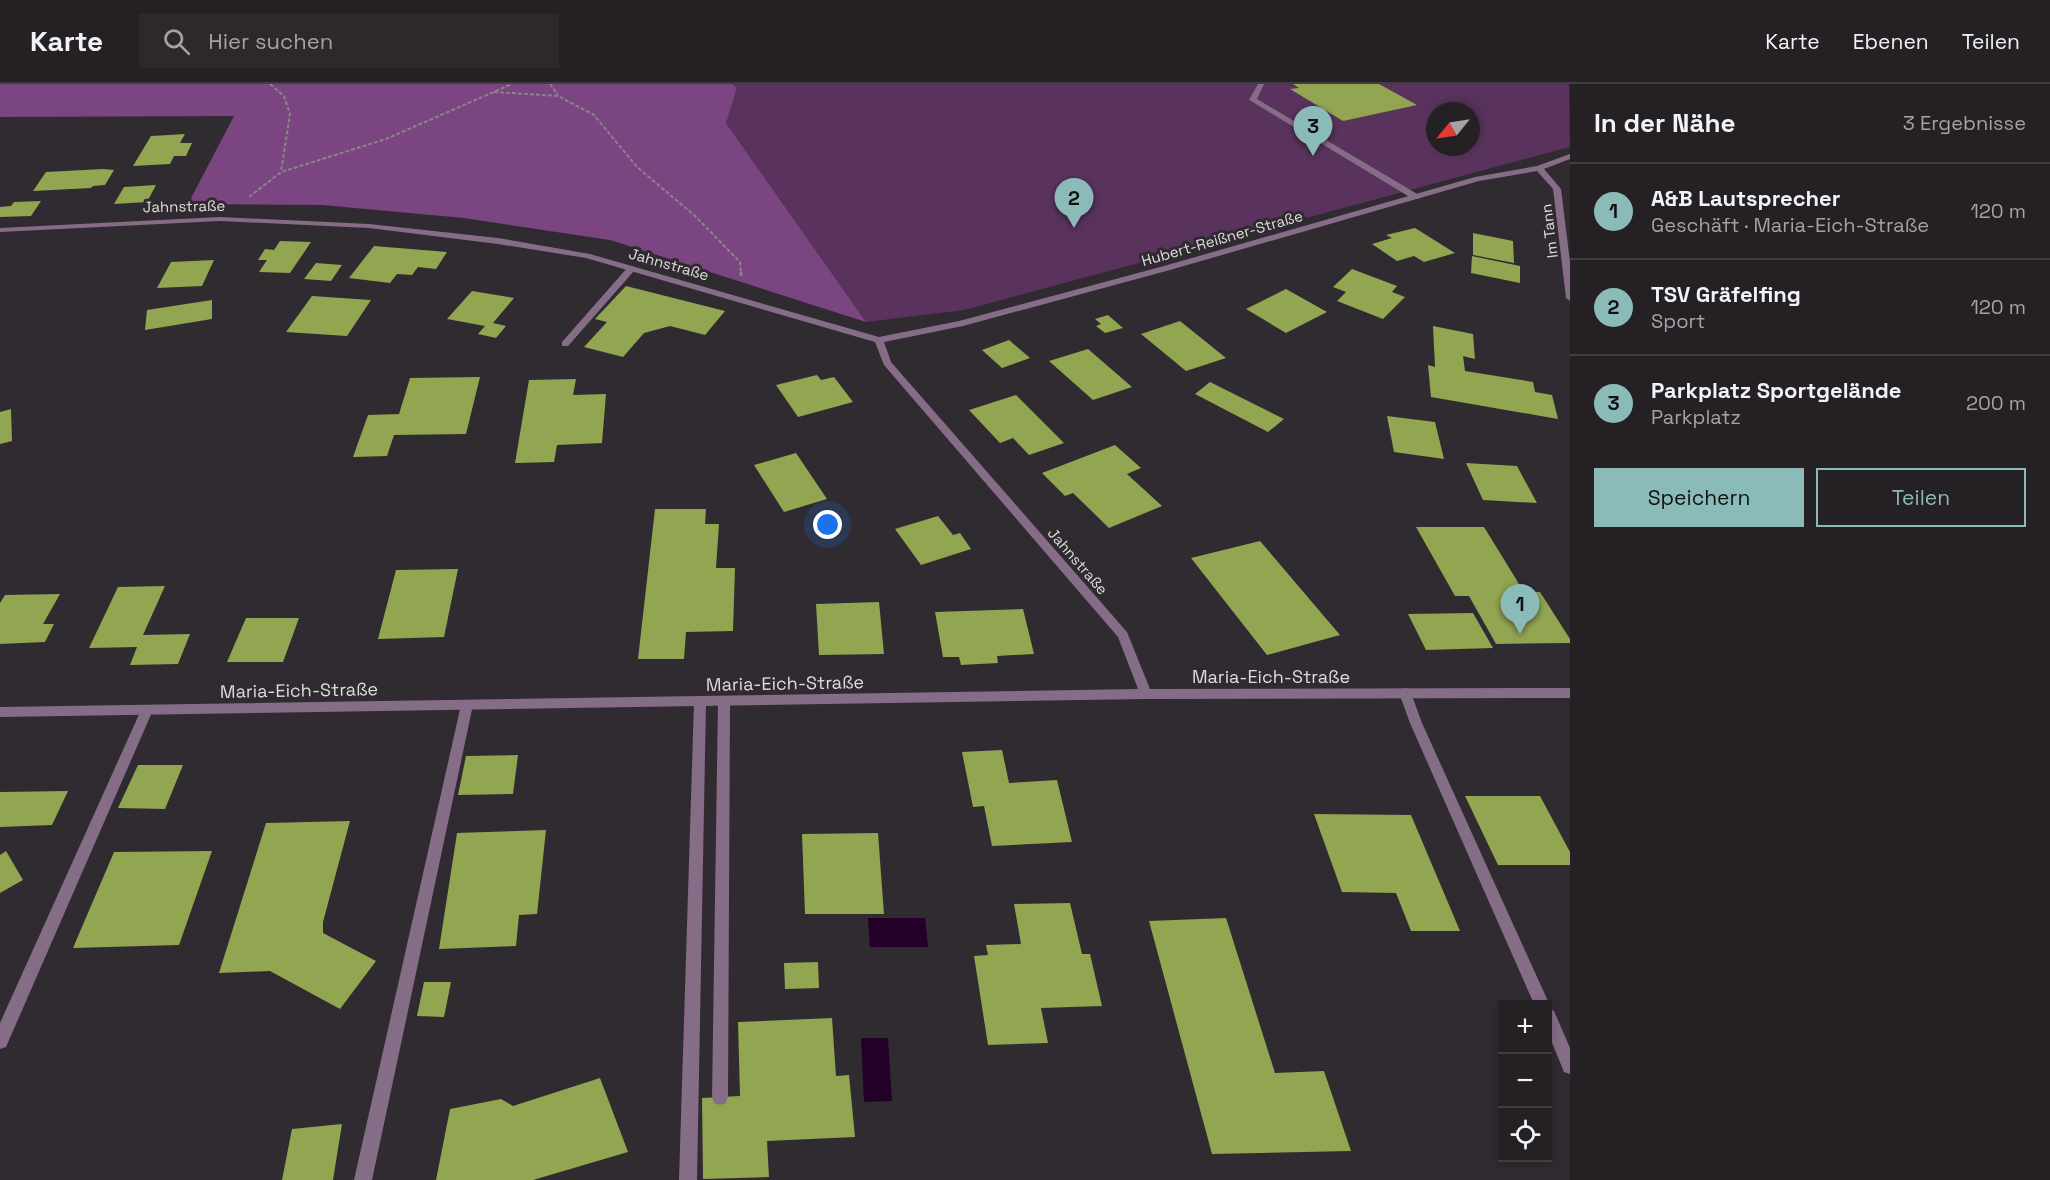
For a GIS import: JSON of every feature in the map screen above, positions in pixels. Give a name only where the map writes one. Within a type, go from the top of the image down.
[{"type":"street","points":[[1261,84],[1253,100],[1416,197]]},
{"type":"street","name":"Hubert-Reißner-Straße","points":[[879,340],[972,321],[1478,179],[1539,168],[1570,156]]},
{"type":"street","name":"Im Tann","points":[[1539,168],[1557,189],[1570,298]]},
{"type":"street","name":"Jahnstraße","points":[[0,230],[220,219],[369,226],[498,241],[587,256],[879,340],[887,363],[1123,635],[1146,694]]},
{"type":"street","points":[[565,345],[631,269]]},
{"type":"street","points":[[1405,693],[1416,723],[1540,1000]]},
{"type":"street","name":"Maria-Eich-Straße","points":[[0,712],[1146,694],[1570,693]]},
{"type":"street","points":[[688,1180],[700,702]]},
{"type":"street","points":[[720,1097],[724,702]]},
{"type":"street","points":[[363,1180],[467,705]]},
{"type":"street","points":[[0,1041],[147,710]]},
{"type":"street","points":[[1552,1025],[1570,1066]]},
{"type":"path","points":[[270,84],[284,96],[290,114],[281,172]]},
{"type":"path","points":[[220,219],[281,172],[386,139],[512,84]]},
{"type":"path","points":[[550,84],[558,96]]},
{"type":"path","points":[[494,92],[558,96],[594,115],[637,168],[694,215],[740,262],[742,300]]},
{"type":"shaded area","points":[[0,84],[733,84],[737,88],[726,123],[866,322],[610,240],[464,218],[322,205],[188,204],[234,116],[0,117]]},
{"type":"shaded area","points":[[734,84],[1569,84],[1570,147],[964,310],[866,322],[726,123],[737,88]]},
{"type":"shaded area","points":[[868,918],[925,918],[928,947],[870,947]]},
{"type":"shaded area","points":[[861,1038],[888,1038],[892,1101],[864,1102]]},
{"type":"building","points":[[1293,84],[1379,84],[1417,105],[1343,121],[1290,89],[1299,88]]},
{"type":"building","points":[[185,134],[180,143],[192,143],[186,156],[174,156],[170,164],[133,166],[151,136]]},
{"type":"building","points":[[114,170],[105,185],[91,188],[33,191],[46,172]]},
{"type":"building","points":[[156,185],[147,202],[114,204],[124,187]]},
{"type":"building","points":[[41,201],[31,216],[0,217],[0,207],[11,206],[14,202]]},
{"type":"building","points":[[1415,228],[1455,253],[1424,262],[1414,256],[1397,261],[1372,244],[1392,238],[1386,235]]},
{"type":"building","points":[[1473,233],[1513,241],[1514,263],[1473,255]]},
{"type":"building","points":[[280,241],[311,242],[290,273],[259,272],[267,260],[258,260],[265,249],[274,250]]},
{"type":"building","points":[[374,246],[447,252],[436,269],[418,267],[412,275],[397,274],[390,283],[349,278]]},
{"type":"building","points":[[1472,256],[1520,266],[1520,283],[1471,273]]},
{"type":"building","points":[[214,260],[202,286],[157,288],[171,262]]},
{"type":"building","points":[[316,263],[342,265],[331,281],[304,279]]},
{"type":"building","points":[[1352,269],[1397,286],[1392,292],[1405,297],[1383,319],[1337,301],[1346,292],[1333,287]]},
{"type":"building","points":[[626,286],[725,311],[705,335],[670,326],[644,333],[623,357],[584,347],[607,322],[595,319]]},
{"type":"building","points":[[1286,289],[1327,312],[1286,333],[1246,309]]},
{"type":"building","points":[[472,291],[514,298],[493,323],[506,326],[496,338],[478,334],[485,326],[447,319]]},
{"type":"building","points":[[312,296],[371,300],[347,336],[286,332]]},
{"type":"building","points":[[212,300],[212,319],[145,330],[147,310]]},
{"type":"building","points":[[1108,315],[1123,328],[1105,333],[1096,326],[1101,324],[1095,319]]},
{"type":"building","points":[[1180,321],[1226,358],[1186,371],[1141,334]]},
{"type":"building","points":[[1433,326],[1473,334],[1475,359],[1463,356],[1465,371],[1533,382],[1535,392],[1552,395],[1558,419],[1431,397],[1428,365],[1435,367]]},
{"type":"building","points":[[1009,340],[1030,358],[1002,368],[982,350]]},
{"type":"building","points":[[1088,349],[1132,387],[1093,400],[1049,361]]},
{"type":"building","points":[[817,375],[821,380],[834,377],[853,402],[798,417],[776,385]]},
{"type":"building","points":[[480,377],[466,434],[394,435],[387,456],[353,457],[368,415],[399,414],[410,378]]},
{"type":"building","points":[[576,379],[573,395],[606,394],[602,443],[557,445],[554,462],[515,463],[529,380]]},
{"type":"building","points":[[1210,382],[1284,419],[1268,432],[1195,394]]},
{"type":"building","points":[[1016,395],[1064,443],[1029,455],[1013,438],[1000,443],[969,410]]},
{"type":"building","points":[[11,409],[12,441],[0,444],[0,412]]},
{"type":"building","points":[[1387,416],[1435,422],[1444,459],[1394,452]]},
{"type":"building","points":[[1115,445],[1141,468],[1127,474],[1162,506],[1109,528],[1073,493],[1065,496],[1042,473]]},
{"type":"building","points":[[796,453],[827,499],[784,512],[754,465]]},
{"type":"building","points":[[1466,463],[1517,466],[1537,503],[1483,500]]},
{"type":"building","points":[[655,509],[706,509],[705,524],[719,524],[716,568],[735,568],[733,631],[686,632],[684,659],[638,659]]},
{"type":"building","points":[[938,516],[953,535],[960,533],[971,549],[921,565],[895,529]]},
{"type":"building","points":[[1416,527],[1484,527],[1524,592],[1540,592],[1570,639],[1570,643],[1496,644],[1469,596],[1455,596]]},
{"type":"building","points":[[1260,541],[1340,635],[1267,655],[1191,558]]},
{"type":"building","points":[[458,569],[444,637],[378,639],[396,570]]},
{"type":"building","points":[[165,586],[143,635],[190,634],[178,664],[130,665],[137,647],[89,648],[118,587]]},
{"type":"building","points":[[60,594],[43,624],[54,624],[45,642],[0,644],[0,603],[5,595]]},
{"type":"building","points":[[879,602],[884,654],[819,655],[816,604]]},
{"type":"building","points":[[1023,609],[1034,654],[997,656],[998,663],[961,665],[959,657],[943,657],[935,612]]},
{"type":"building","points":[[1473,613],[1493,648],[1426,650],[1408,614]]},
{"type":"building","points":[[246,618],[299,618],[283,662],[227,662]]},
{"type":"building","points":[[1002,750],[1009,783],[1057,780],[1072,842],[992,846],[984,806],[973,807],[962,752]]},
{"type":"building","points":[[518,755],[513,794],[458,795],[466,756]]},
{"type":"building","points":[[138,765],[183,765],[165,809],[118,808]]},
{"type":"building","points":[[68,791],[52,825],[0,827],[0,792]]},
{"type":"building","points":[[1465,796],[1540,796],[1570,852],[1570,865],[1498,865]]},
{"type":"building","points":[[1314,814],[1411,815],[1460,931],[1411,931],[1396,893],[1342,892]]},
{"type":"building","points":[[350,821],[323,922],[323,933],[376,961],[340,1009],[270,971],[219,973],[266,823]]},
{"type":"building","points":[[546,830],[537,914],[519,915],[516,946],[439,949],[457,833]]},
{"type":"building","points":[[878,833],[884,914],[805,914],[802,834]]},
{"type":"building","points":[[6,851],[23,880],[0,893],[0,855]]},
{"type":"building","points":[[212,851],[179,945],[73,948],[114,852]]},
{"type":"building","points":[[1070,903],[1082,954],[1090,954],[1102,1006],[1041,1008],[1048,1043],[988,1045],[974,956],[988,955],[986,945],[1021,944],[1014,904]]},
{"type":"building","points":[[1226,918],[1275,1073],[1324,1071],[1351,1151],[1212,1154],[1149,921]]},
{"type":"building","points":[[818,962],[819,988],[785,989],[784,963]]},
{"type":"building","points":[[424,982],[451,982],[444,1017],[417,1016]]},
{"type":"building","points":[[832,1018],[836,1076],[849,1075],[855,1137],[767,1141],[769,1177],[703,1179],[702,1098],[740,1096],[738,1022]]},
{"type":"building","points":[[600,1078],[628,1152],[533,1180],[436,1180],[450,1109],[501,1099],[513,1106]]},
{"type":"building","points":[[342,1124],[333,1180],[282,1180],[292,1129]]},
{"type":"place","name":"Parkplatz Sportgelände","points":[[1313,156]]},
{"type":"place","name":"TSV Gräfelfing","points":[[1074,228]]},
{"type":"place","name":"A&B Lautsprecher","points":[[1520,634]]}]
